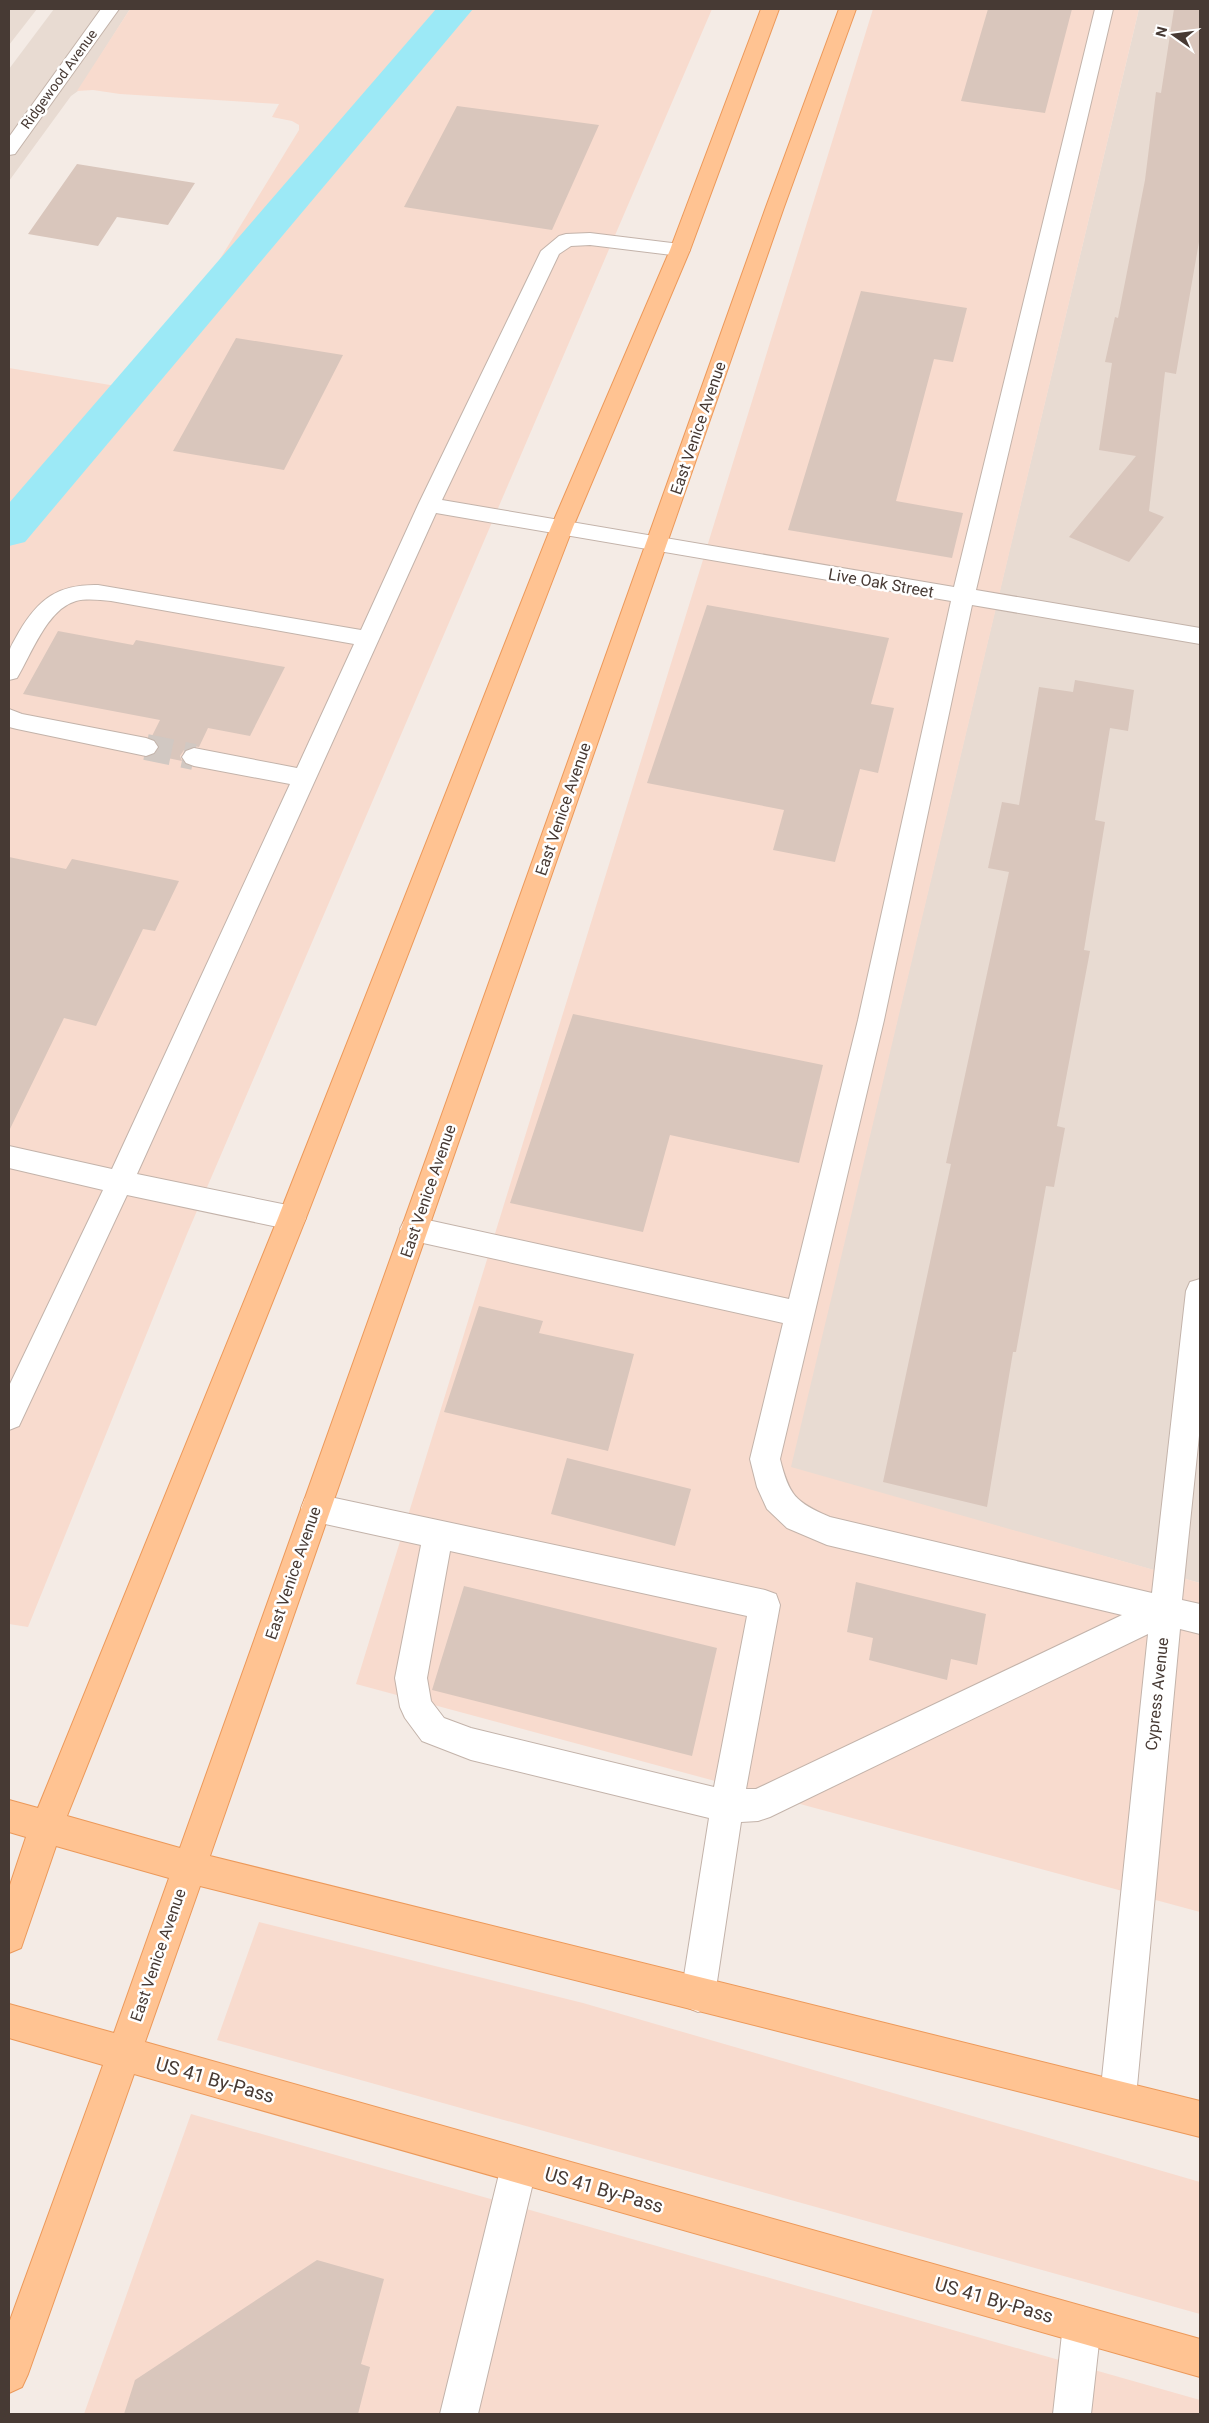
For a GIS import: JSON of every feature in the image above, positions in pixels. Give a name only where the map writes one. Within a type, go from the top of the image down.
[{"type":"main road","points":[[9,1936],[46,1828],[292,1218],[562,527],[680,250],[770,9]]},
{"type":"main road","name":"East Venice Avenue","points":[[9,2374],[124,2054],[188,1867],[775,207],[848,9]]},
{"type":"main road","points":[[9,1816],[188,1867],[698,1995],[1118,2097],[1200,2119]]},
{"type":"main road","name":"US 41 By-Pass","points":[[9,2021],[1200,2358]]},
{"type":"street","name":"Ridgewood Avenue","points":[[9,150],[110,9]]},
{"type":"street","points":[[1104,9],[963,597],[872,1020],[765,1460],[772,1487],[778,1499],[798,1518],[827,1531],[1200,1619]]},
{"type":"street","points":[[9,1417],[120,1182],[429,504],[551,252],[566,240],[590,239],[680,250]]},
{"type":"street","name":"Live Oak Street","points":[[429,504],[963,597],[1200,636]]},
{"type":"street","points":[[9,672],[34,627],[48,609],[61,598],[83,593],[111,593],[368,639]]},
{"type":"street","points":[[9,717],[17,721],[146,747]]},
{"type":"street","points":[[194,757],[305,778]]},
{"type":"street","points":[[9,1157],[292,1218]]},
{"type":"street","points":[[414,1229],[799,1314]]},
{"type":"street","name":"Cypress Avenue","points":[[1118,2097],[1166,1610],[1200,1292]]},
{"type":"street","points":[[316,1508],[765,1605],[727,1806],[698,1995]]},
{"type":"street","points":[[438,1535],[411,1678],[416,1707],[433,1730],[471,1744],[727,1806],[758,1805],[1166,1610]]},
{"type":"street","points":[[459,2414],[518,2166]]},
{"type":"street","points":[[1072,2414],[1082,2325]]},
{"type":"shaded area","points":[[9,9],[37,9],[9,45]]},
{"type":"shaded area","points":[[54,9],[130,9],[78,91],[71,96],[9,181],[9,69]]},
{"type":"shaded area","points":[[130,9],[712,9],[187,1234],[28,1627],[9,1624],[9,368],[122,387],[134,387],[144,383],[299,130],[299,125],[292,121],[272,117],[279,104],[120,94],[93,90],[77,91]]},
{"type":"shaded area","points":[[873,9],[1139,9],[791,1467],[1200,1583],[1200,1912],[356,1684]]},
{"type":"shaded area","points":[[1139,9],[1200,9],[1200,1583],[790,1468]]},
{"type":"shaded area","points":[[259,1922],[583,2003],[1200,2182],[1200,2314],[217,2040]]},
{"type":"shaded area","points":[[191,2114],[1200,2400],[1200,2414],[84,2414]]},
{"type":"building","points":[[988,9],[1072,9],[1045,113],[961,101]]},
{"type":"building","points":[[1174,9],[1200,9],[1200,236],[1176,374],[1165,372],[1149,511],[1164,517],[1129,562],[1069,537],[1136,456],[1099,450],[1112,363],[1105,362],[1115,317],[1118,318],[1145,180],[1156,92],[1161,93]]},
{"type":"building","points":[[457,106],[599,125],[552,230],[404,207]]},
{"type":"building","points":[[77,164],[195,183],[168,225],[117,217],[98,246],[28,234]]},
{"type":"building","points":[[861,291],[967,308],[953,362],[934,359],[896,501],[963,513],[952,558],[788,530]]},
{"type":"building","points":[[236,338],[343,355],[284,470],[173,451]]},
{"type":"building","points":[[707,605],[889,638],[871,704],[894,708],[878,773],[860,769],[835,862],[773,850],[784,810],[647,783]]},
{"type":"building","points":[[58,631],[133,645],[136,640],[285,667],[250,736],[208,728],[199,747],[193,746],[184,750],[180,756],[182,761],[153,755],[160,746],[151,738],[160,720],[23,694]]},
{"type":"building","points":[[1075,680],[1134,690],[1128,731],[1110,728],[1095,820],[1105,822],[1084,950],[1090,951],[1057,1126],[1065,1128],[1054,1187],[1046,1186],[1016,1352],[1013,1352],[987,1507],[883,1482],[951,1164],[946,1163],[1009,872],[988,868],[1002,802],[1019,805],[1039,687],[1073,692]]},
{"type":"building","points":[[9,857],[66,869],[72,859],[179,881],[155,931],[143,929],[96,1026],[64,1018],[9,1131]]},
{"type":"building","points":[[573,1014],[823,1065],[799,1163],[670,1135],[643,1232],[510,1203]]},
{"type":"building","points":[[479,1306],[543,1321],[539,1333],[634,1354],[608,1451],[444,1412]]},
{"type":"building","points":[[567,1458],[691,1489],[675,1546],[551,1514]]},
{"type":"building","points":[[856,1582],[986,1614],[977,1665],[951,1659],[947,1680],[869,1660],[873,1638],[847,1632]]},
{"type":"building","points":[[464,1586],[717,1648],[692,1756],[432,1690]]},
{"type":"building","points":[[317,2260],[384,2279],[361,2364],[370,2367],[358,2414],[124,2414],[135,2380]]},
{"type":"waterway","points":[[9,531],[455,9]]},
{"type":"tunnel","points":[[146,747],[194,757]]}]
